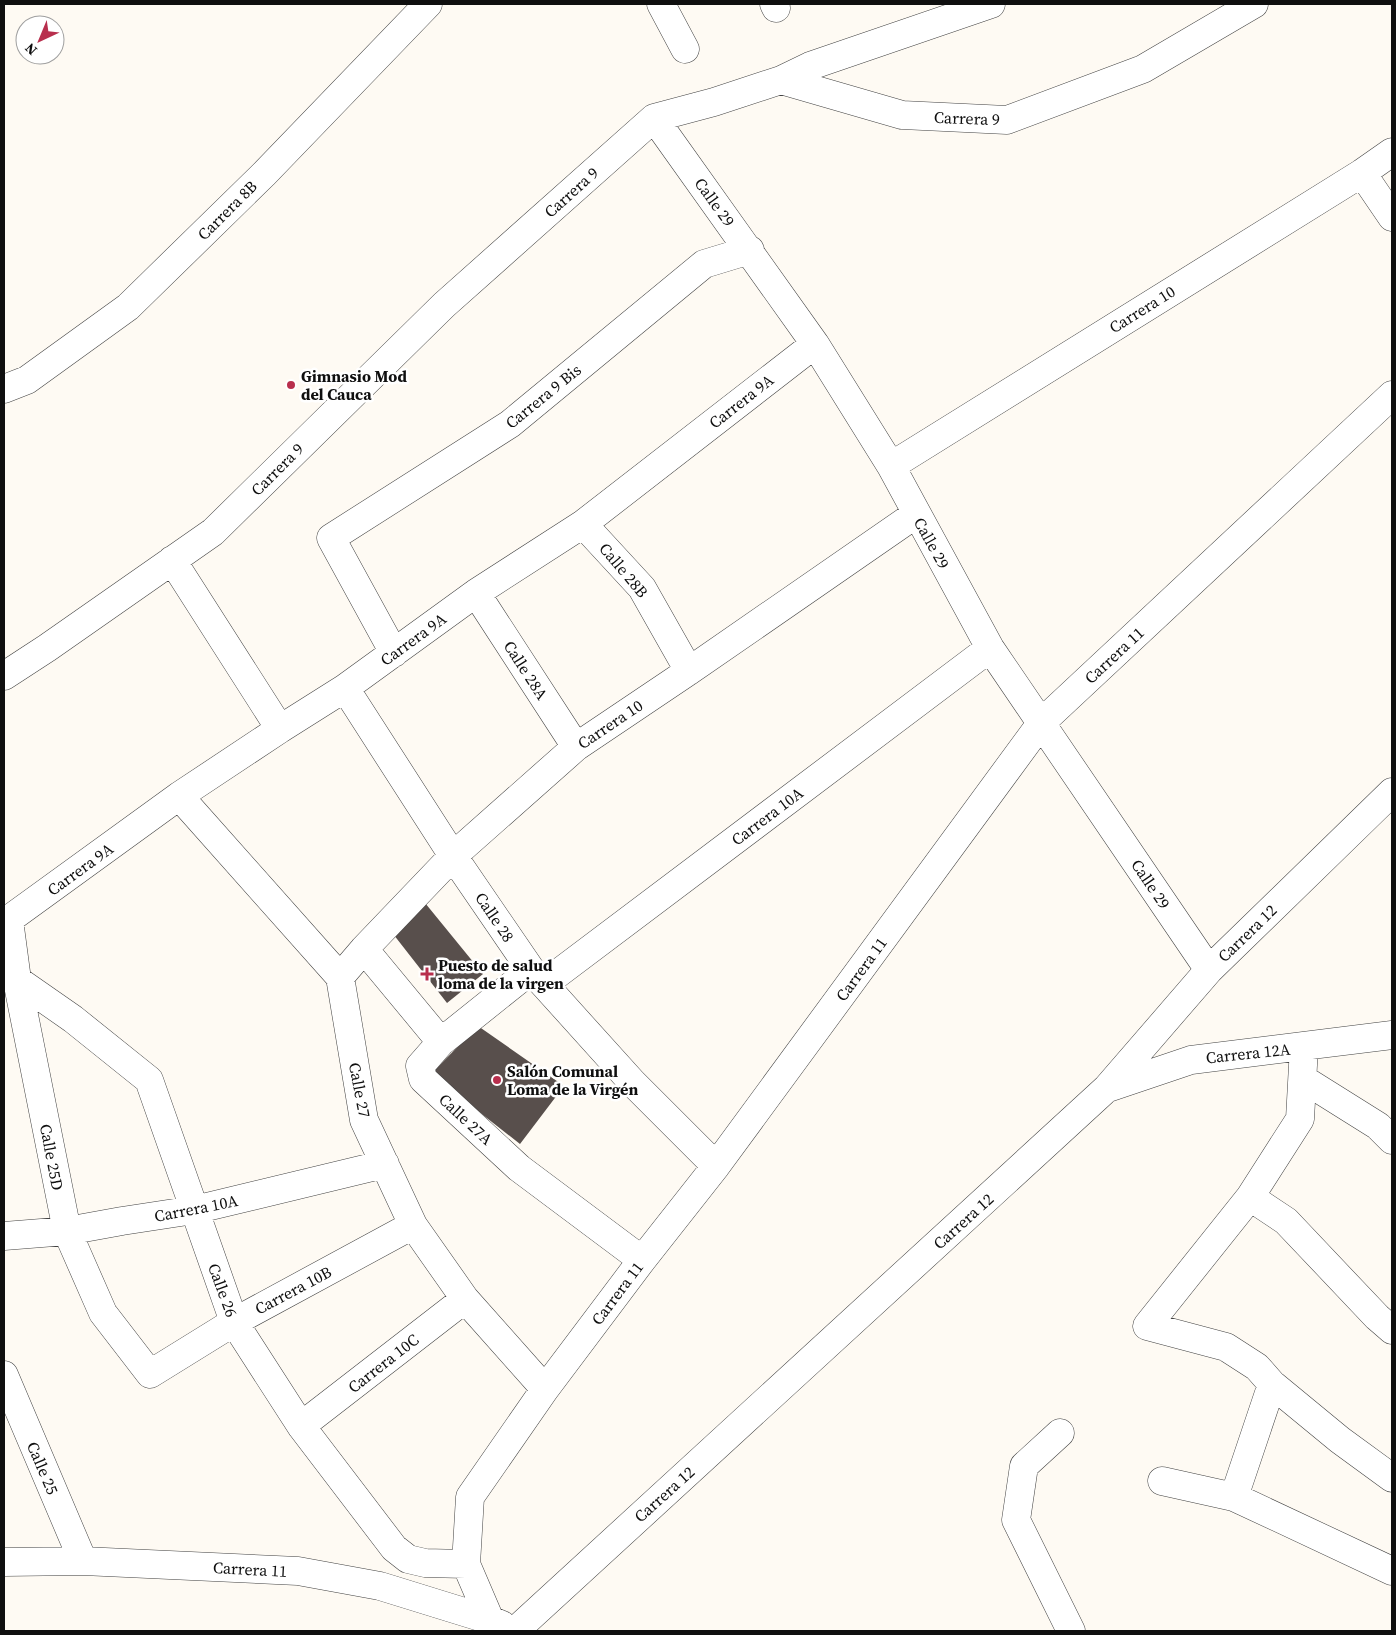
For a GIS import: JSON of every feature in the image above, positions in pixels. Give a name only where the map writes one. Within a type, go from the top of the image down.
[{"type":"street","name":"Carrera 8B","points":[[4,388],[27,380],[128,307],[264,174],[428,4]]},
{"type":"street","points":[[661,4],[685,49]]},
{"type":"street","points":[[781,80],[810,66],[991,4]]},
{"type":"street","name":"Carrera 9","points":[[4,676],[213,532],[444,305],[654,118],[714,102],[781,80],[902,115],[1007,120],[1143,69],[1254,4]]},
{"type":"street","name":"Calle 29","points":[[654,118],[750,250],[815,344],[891,466],[990,648],[1209,970]]},
{"type":"street","name":"Carrera 10","points":[[891,466],[1362,173],[1392,152]]},
{"type":"street","points":[[1362,173],[1392,217]]},
{"type":"street","name":"Carrera 9 Bis","points":[[394,653],[331,538],[510,424],[704,264],[750,250]]},
{"type":"street","name":"Carrera 9A","points":[[6,922],[179,796],[345,688],[476,593],[583,524],[815,344]]},
{"type":"street","name":"Carrera 11","points":[[490,1620],[466,1564],[470,1497],[545,1389],[642,1260],[716,1166],[1042,722],[1392,395]]},
{"type":"street","name":"Carrera 10","points":[[340,977],[364,949],[453,856],[576,747],[916,514]]},
{"type":"street","name":"Calle 28B","points":[[583,524],[642,588],[689,671]]},
{"type":"street","points":[[172,560],[280,729]]},
{"type":"street","name":"Calle 28A","points":[[476,593],[576,747]]},
{"type":"street","name":"Carrera 10A","points":[[441,1042],[537,977],[990,648]]},
{"type":"street","name":"Calle 28","points":[[345,688],[453,856],[537,977],[632,1082],[716,1166]]},
{"type":"street","name":"Carrera 12","points":[[515,1631],[1107,1088],[1209,970],[1392,792]]},
{"type":"street","points":[[179,796],[340,977]]},
{"type":"street","name":"Calle 25D","points":[[6,922],[67,1232],[103,1313],[150,1374]]},
{"type":"street","points":[[364,949],[441,1042]]},
{"type":"street","name":"Calle 27","points":[[340,977],[364,1120],[413,1225],[465,1299],[545,1389]]},
{"type":"street","name":"Calle 26","points":[[17,980],[73,1019],[148,1080],[234,1322],[301,1426],[394,1548],[408,1559],[425,1563],[466,1564]]},
{"type":"street","name":"Carrera 12A","points":[[1107,1088],[1191,1060],[1392,1035]]},
{"type":"street","name":"Calle 27A","points":[[441,1042],[420,1066],[423,1079],[519,1168],[642,1260]]},
{"type":"street","points":[[1304,1047],[1300,1119],[1250,1198],[1147,1326],[1226,1347],[1257,1367],[1272,1384],[1340,1440],[1392,1478]]},
{"type":"street","points":[[1302,1079],[1378,1126],[1392,1140]]},
{"type":"street","name":"Carrera 10A","points":[[4,1236],[67,1232],[194,1210],[385,1164]]},
{"type":"street","points":[[1250,1198],[1286,1221],[1377,1317],[1392,1330]]},
{"type":"street","name":"Carrera 10B","points":[[150,1374],[234,1322],[413,1225]]},
{"type":"street","name":"Carrera 10C","points":[[301,1426],[465,1299]]},
{"type":"street","name":"Calle 25","points":[[4,1375],[83,1561]]},
{"type":"street","points":[[1234,1497],[1272,1384]]},
{"type":"street","points":[[1060,1433],[1024,1466],[1016,1520],[1071,1631]]},
{"type":"street","points":[[1162,1480],[1234,1497],[1392,1571]]},
{"type":"street","name":"Carrera 11","points":[[4,1562],[83,1561],[298,1571],[380,1586],[490,1620],[515,1631]]},
{"type":"building","name":"Puesto de salud loma de la virgen","points":[[421,898],[483,974],[447,1003],[390,930]]},
{"type":"building","name":"Salón Comunal Loma de la Virgén","points":[[478,1026],[564,1086],[520,1144],[431,1074]]},
{"type":"place","name":"Gimnasio Mod del Cauca","points":[[291,385]]},
{"type":"place","name":"Puesto de salud loma de la virgen","points":[[427,974]]},
{"type":"place","name":"Salón Comunal Loma de la Virgén","points":[[497,1080]]}]
